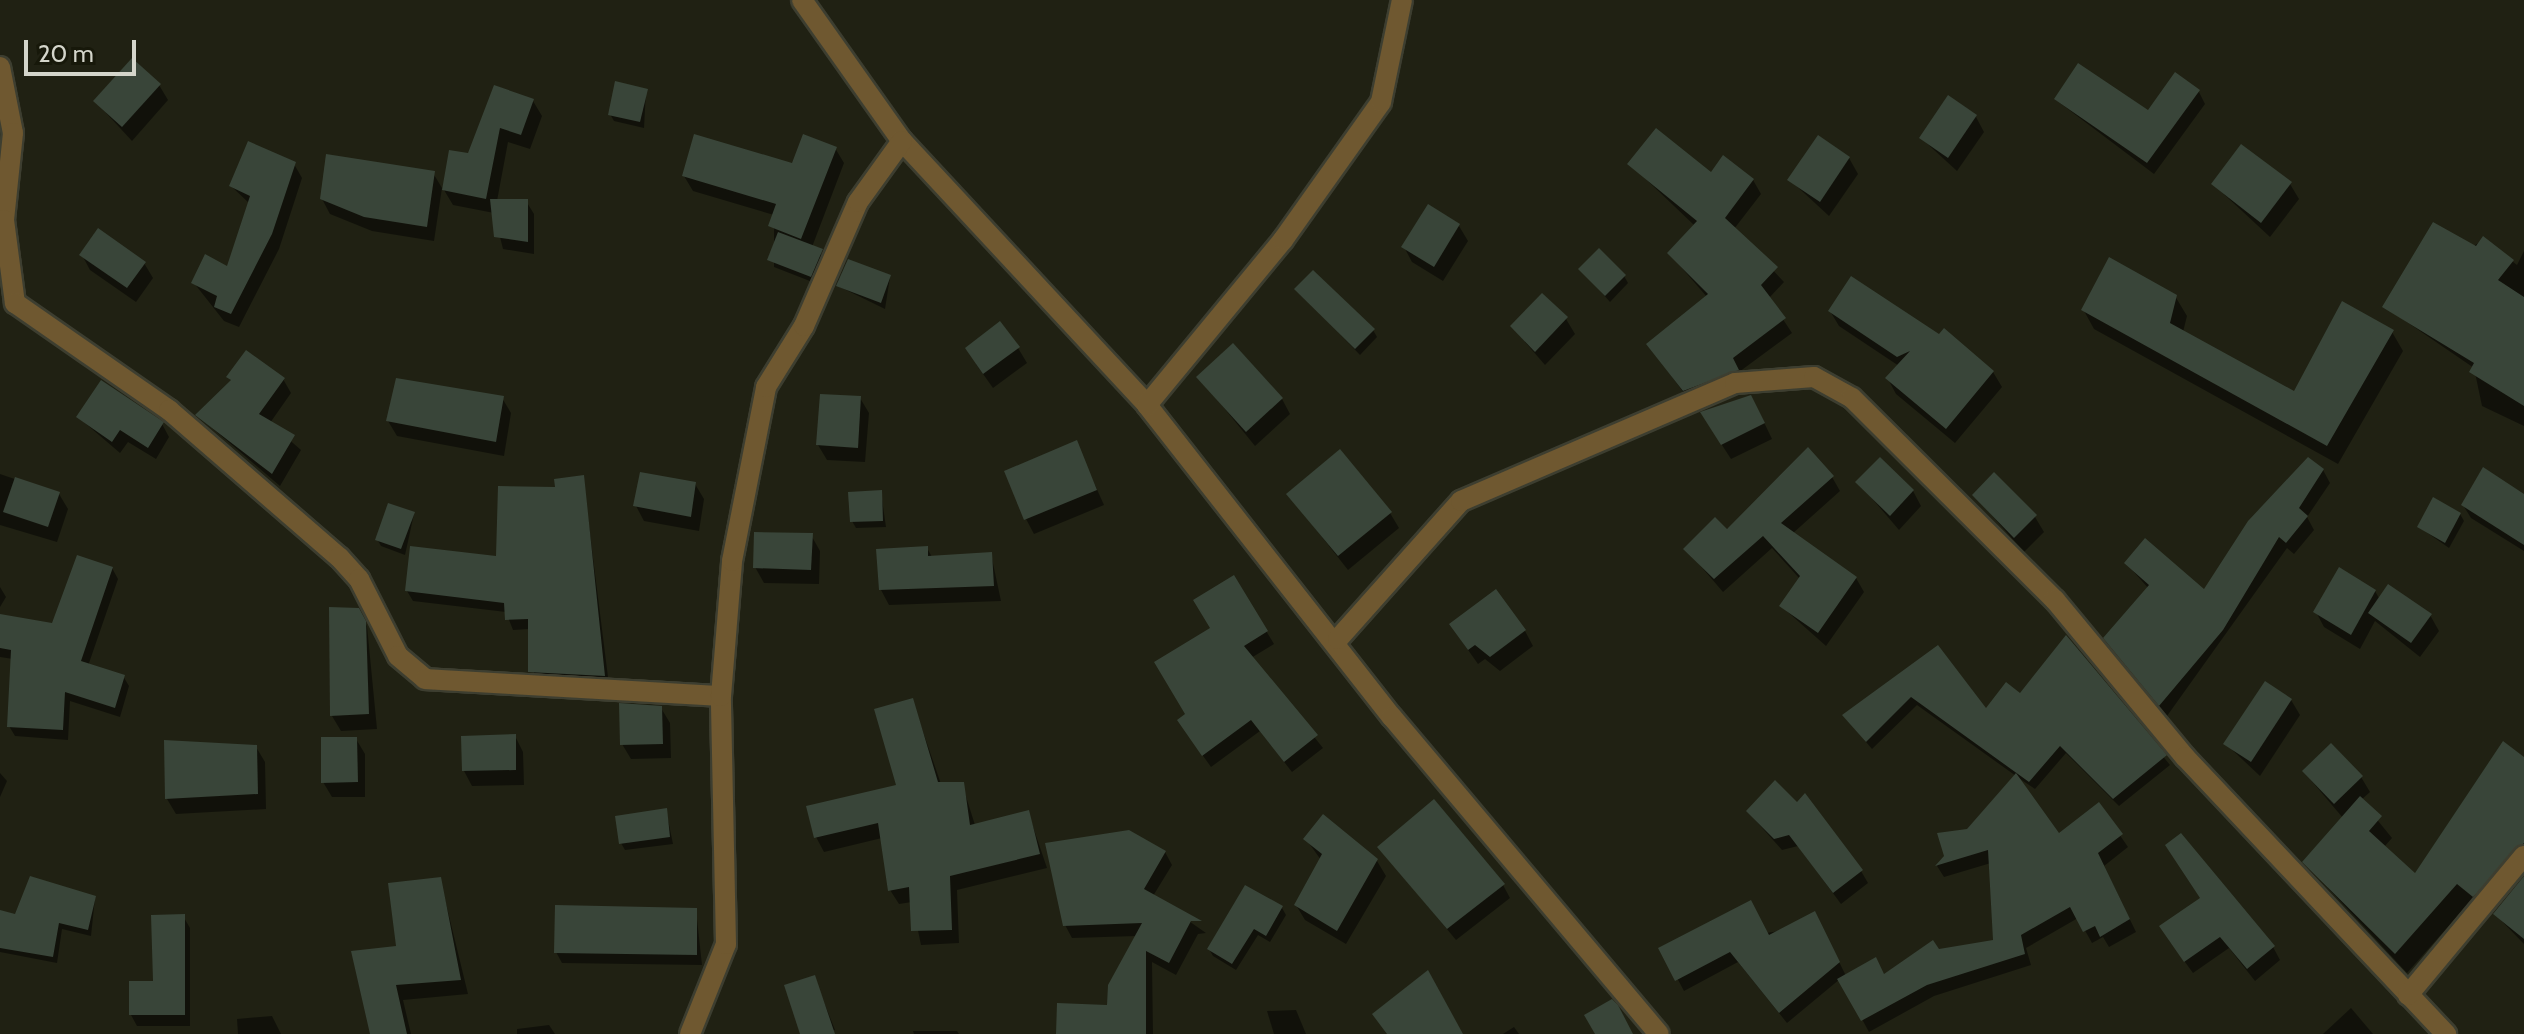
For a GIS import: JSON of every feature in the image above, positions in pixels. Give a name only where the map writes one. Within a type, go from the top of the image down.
[{"type":"street","points":[[802,0],[902,141],[1147,405],[1338,639],[1392,717],[1659,1034]]},
{"type":"street","points":[[1147,405],[1283,240],[1381,102],[1402,0]]},
{"type":"street","points":[[0,67],[13,133],[4,220],[15,303],[169,410],[281,515],[339,557],[359,579],[398,656],[425,679],[721,696]]},
{"type":"street","points":[[690,1034],[726,944],[721,696],[732,561],[766,387],[804,326],[858,202],[902,141]]},
{"type":"street","points":[[1338,639],[1461,501],[1735,383],[1814,377],[1852,398],[2055,600],[2185,757],[2446,1034]]},
{"type":"street","points":[[2408,995],[2524,856]]},
{"type":"building","points":[[132,58],[161,84],[122,127],[93,101]]},
{"type":"building","points":[[2078,63],[2148,110],[2175,72],[2200,90],[2147,163],[2054,99]]},
{"type":"building","points":[[615,81],[648,89],[640,122],[608,115]]},
{"type":"building","points":[[494,85],[534,99],[521,135],[500,128],[486,199],[442,190],[449,150],[468,153]]},
{"type":"building","points":[[1948,95],[1977,115],[1948,158],[1919,138]]},
{"type":"building","points":[[1656,128],[1711,172],[1723,155],[1754,179],[1725,218],[1778,267],[1761,285],[1786,318],[1733,358],[1739,370],[1683,391],[1646,344],[1708,294],[1667,253],[1697,221],[1627,164]]},
{"type":"building","points":[[694,134],[792,163],[803,134],[837,147],[801,239],[768,226],[776,204],[682,176]]},
{"type":"building","points":[[1818,135],[1850,157],[1820,202],[1787,180]]},
{"type":"building","points":[[248,141],[296,162],[272,234],[231,314],[214,307],[217,296],[191,283],[205,254],[227,266],[250,196],[229,186]]},
{"type":"building","points":[[2241,144],[2292,182],[2261,223],[2211,184]]},
{"type":"building","points":[[326,154],[435,171],[427,227],[364,217],[320,199]]},
{"type":"building","points":[[490,199],[528,199],[528,242],[494,237]]},
{"type":"building","points":[[1428,204],[1460,224],[1434,267],[1401,247]]},
{"type":"building","points":[[2433,222],[2476,246],[2483,236],[2514,260],[2498,280],[2524,297],[2524,406],[2469,372],[2474,363],[2382,307]]},
{"type":"building","points":[[98,228],[146,262],[127,288],[79,255]]},
{"type":"building","points":[[778,232],[823,249],[811,277],[767,260]]},
{"type":"building","points":[[1599,248],[1626,275],[1605,296],[1578,269]]},
{"type":"building","points":[[2109,257],[2177,295],[2170,323],[2294,391],[2342,301],[2394,330],[2327,446],[2081,310]]},
{"type":"building","points":[[848,259],[891,275],[881,303],[836,286]]},
{"type":"building","points":[[1313,270],[1375,329],[1355,349],[1294,289]]},
{"type":"building","points":[[1851,276],[1939,334],[1944,328],[1994,371],[1946,429],[1885,378],[1910,351],[1897,357],[1828,311]]},
{"type":"building","points":[[1542,293],[1568,317],[1535,352],[1510,326]]},
{"type":"building","points":[[1000,321],[1020,347],[983,374],[965,348]]},
{"type":"building","points":[[1233,343],[1283,398],[1246,432],[1196,377]]},
{"type":"building","points":[[246,350],[285,378],[259,414],[295,435],[272,474],[195,415],[231,380],[226,377]]},
{"type":"building","points":[[396,378],[504,396],[496,442],[386,421]]},
{"type":"building","points":[[101,380],[164,422],[148,448],[120,430],[112,442],[76,417]]},
{"type":"building","points":[[820,394],[861,396],[858,448],[816,445]]},
{"type":"building","points":[[1751,395],[1765,423],[1721,445],[1700,412]]},
{"type":"building","points":[[1077,440],[1097,490],[1024,520],[1004,471]]},
{"type":"building","points":[[1808,447],[1834,476],[1781,523],[1857,577],[1818,633],[1779,606],[1800,576],[1763,536],[1714,579],[1683,549],[1715,517],[1727,529]]},
{"type":"building","points":[[1340,449],[1392,512],[1338,556],[1286,494]]},
{"type":"building","points":[[1880,457],[1914,490],[1890,516],[1855,482]]},
{"type":"building","points":[[2308,457],[2324,469],[2299,508],[2308,516],[2286,543],[2279,537],[2223,630],[2159,706],[2103,638],[2149,585],[2124,563],[2145,538],[2204,589],[2248,521]]},
{"type":"building","points":[[2483,467],[2524,494],[2524,545],[2461,505]]},
{"type":"building","points":[[640,472],[696,482],[691,517],[633,506]]},
{"type":"building","points":[[1994,472],[2037,515],[2014,538],[1972,495]]},
{"type":"building","points":[[584,475],[605,676],[528,672],[528,619],[505,620],[504,603],[405,591],[410,546],[496,556],[498,486],[555,487],[554,479]]},
{"type":"building","points":[[15,477],[60,492],[48,527],[3,512]]},
{"type":"building","points":[[882,490],[883,521],[850,522],[848,492]]},
{"type":"building","points":[[2433,497],[2461,513],[2445,543],[2417,527]]},
{"type":"building","points":[[388,503],[415,512],[401,549],[375,540]]},
{"type":"building","points":[[754,532],[813,533],[811,570],[753,568]]},
{"type":"building","points":[[928,546],[928,556],[992,552],[994,586],[879,590],[876,549]]},
{"type":"building","points":[[77,555],[113,567],[81,661],[125,675],[115,708],[65,692],[63,730],[7,727],[11,650],[0,648],[0,614],[52,623]]},
{"type":"building","points":[[2339,567],[2376,590],[2351,635],[2313,612]]},
{"type":"building","points":[[1234,575],[1268,631],[1244,646],[1318,735],[1284,762],[1251,720],[1202,756],[1177,720],[1185,714],[1154,662],[1210,628],[1193,600]]},
{"type":"building","points":[[2388,584],[2432,614],[2411,643],[2368,613]]},
{"type":"building","points":[[1496,589],[1526,630],[1490,657],[1475,645],[1468,650],[1449,624]]},
{"type":"building","points":[[329,607],[359,608],[366,621],[369,714],[330,716]]},
{"type":"building","points":[[2066,635],[2167,755],[2113,799],[2060,746],[2029,782],[1911,697],[1866,742],[1842,715],[1938,645],[1986,708],[2006,682],[2020,693]]},
{"type":"building","points":[[2265,681],[2292,699],[2251,762],[2223,744]]},
{"type":"building","points":[[913,698],[938,782],[964,782],[970,825],[1029,810],[1040,854],[950,876],[952,930],[911,931],[909,887],[888,891],[878,823],[814,838],[806,806],[896,785],[874,709]]},
{"type":"building","points":[[619,703],[662,706],[663,744],[620,745]]},
{"type":"building","points":[[516,734],[516,770],[462,771],[461,736]]},
{"type":"building","points":[[321,737],[357,737],[358,782],[321,783]]},
{"type":"building","points":[[164,740],[257,745],[258,794],[165,799]]},
{"type":"building","points":[[2503,741],[2524,757],[2524,843],[2473,897],[2457,884],[2395,954],[2302,862],[2360,796],[2382,816],[2369,831],[2415,873]]},
{"type":"building","points":[[2331,743],[2363,776],[2334,804],[2302,771]]},
{"type":"building","points":[[2016,773],[2059,833],[2099,802],[2123,834],[2098,853],[2130,919],[2100,937],[2095,926],[2083,932],[2070,907],[2021,935],[2025,954],[1927,985],[1861,1021],[1837,979],[1876,957],[1884,974],[1933,940],[1939,949],[1993,940],[1988,850],[1935,866],[1944,856],[1937,833],[1967,829]]},
{"type":"building","points":[[1775,780],[1797,802],[1805,793],[1863,870],[1833,893],[1789,835],[1774,839],[1746,811]]},
{"type":"building","points":[[1434,799],[1505,884],[1447,929],[1377,847]]},
{"type":"building","points":[[667,808],[670,837],[619,844],[615,816]]},
{"type":"building","points":[[1323,814],[1378,859],[1337,931],[1294,905],[1322,854],[1303,839]]},
{"type":"building","points":[[1129,830],[1166,851],[1144,889],[1202,921],[1191,921],[1169,963],[1146,951],[1146,1034],[1056,1034],[1057,1003],[1107,1005],[1108,985],[1142,923],[1063,926],[1045,843]]},
{"type":"building","points":[[2181,833],[2275,946],[2247,969],[2220,937],[2184,962],[2159,926],[2200,898],[2165,845]]},
{"type":"building","points":[[30,876],[96,896],[88,930],[59,923],[53,957],[0,948],[0,910],[15,914]]},
{"type":"building","points":[[2524,876],[2524,939],[2493,914]]},
{"type":"building","points":[[441,877],[461,980],[396,985],[407,1034],[370,1034],[351,951],[396,946],[388,883]]},
{"type":"building","points":[[1245,885],[1283,906],[1266,936],[1254,929],[1232,964],[1207,949]]},
{"type":"building","points":[[1751,900],[1769,935],[1815,911],[1840,962],[1779,1013],[1730,952],[1675,981],[1658,948]]},
{"type":"building","points":[[555,905],[697,908],[697,955],[554,953]]},
{"type":"building","points":[[185,914],[185,1015],[129,1015],[129,981],[153,981],[151,915]]},
{"type":"building","points":[[1428,970],[1463,1034],[1387,1034],[1372,1014]]},
{"type":"building","points":[[815,975],[835,1034],[800,1034],[784,985]]},
{"type":"building","points":[[1612,999],[1633,1034],[1595,1034],[1584,1015]]}]
